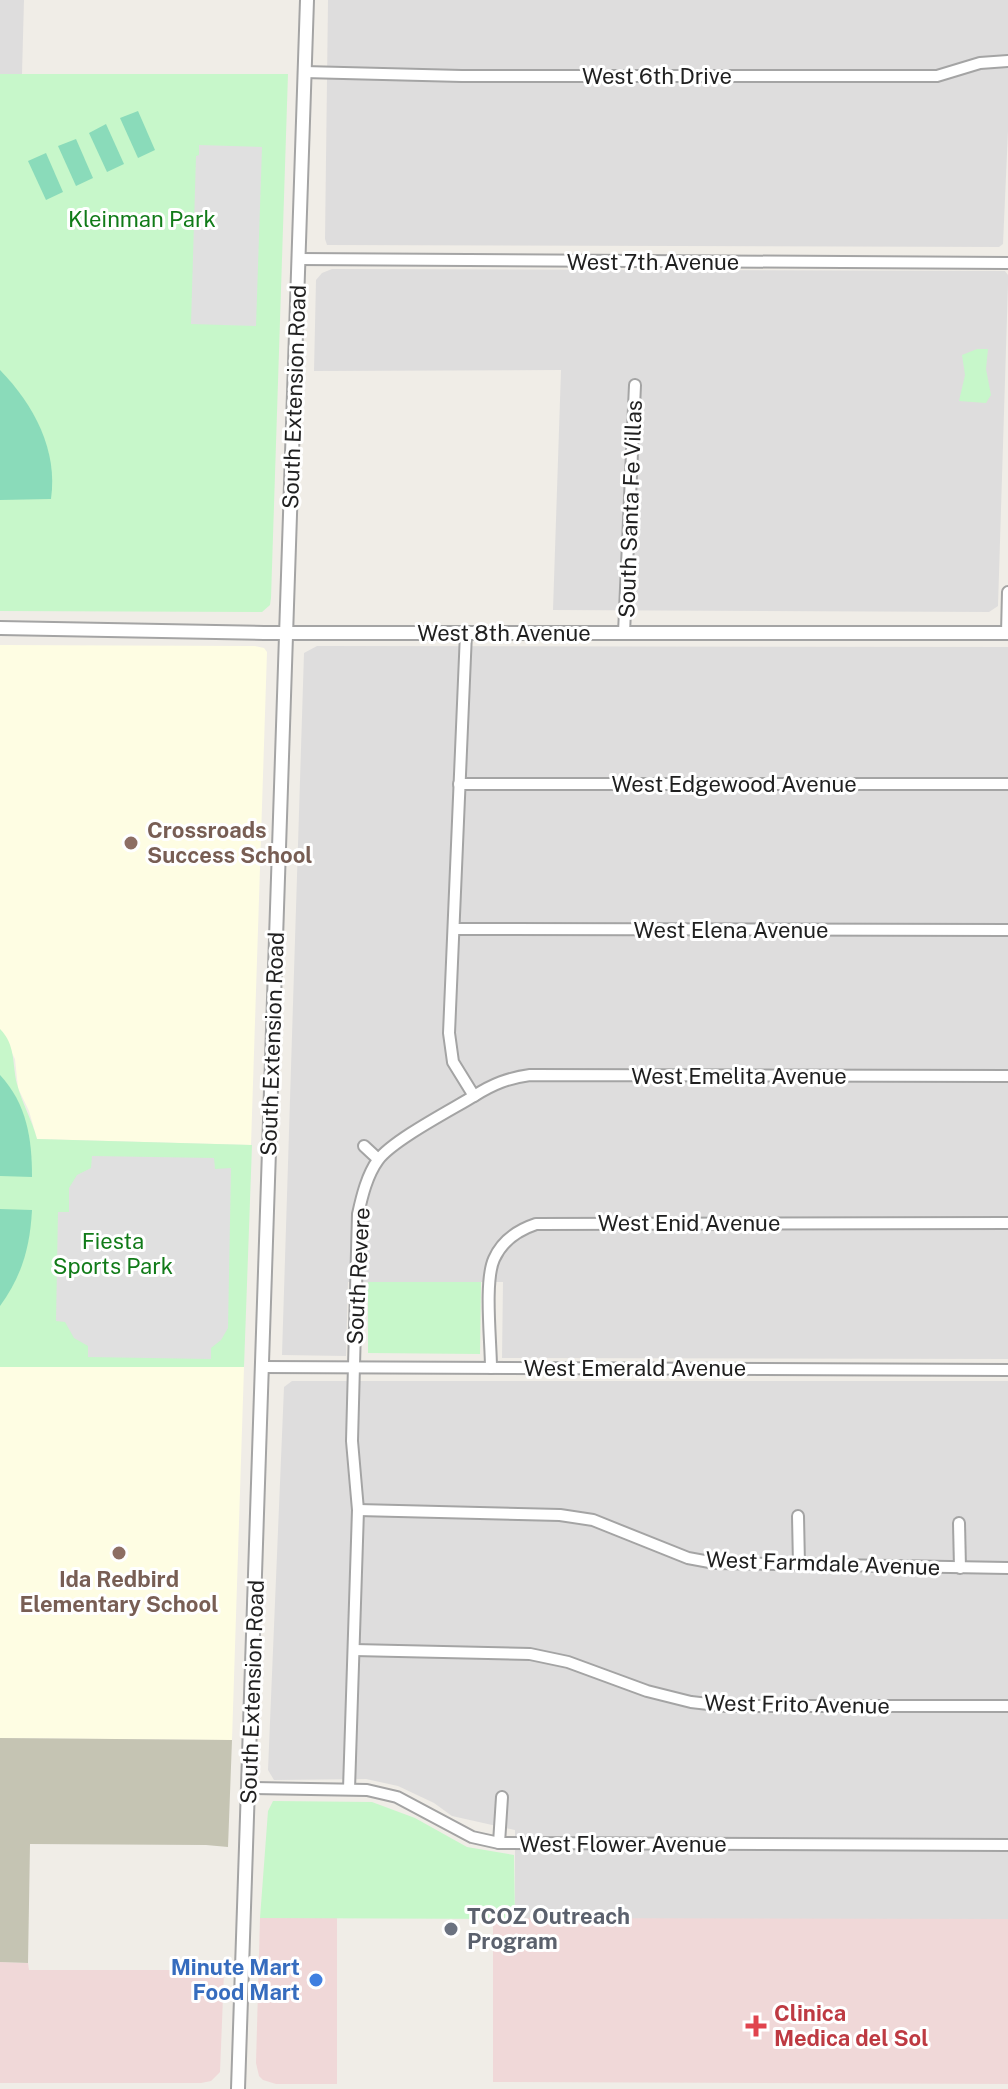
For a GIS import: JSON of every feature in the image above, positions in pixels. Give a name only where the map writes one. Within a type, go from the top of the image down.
[{"type":"street","name":"South Extension Road","points":[[238,2089],[307,0]]},
{"type":"street","name":"West 6th Drive","points":[[304,72],[462,76],[937,76],[980,63],[1008,61]]},
{"type":"street","name":"West 7th Avenue","points":[[298,259],[1008,263]]},
{"type":"street","name":"South Santa Fe Villas","points":[[624,633],[635,385]]},
{"type":"street","points":[[1007,633],[1008,592]]},
{"type":"street","name":"West 8th Avenue","points":[[0,628],[287,633],[1007,633]]},
{"type":"street","points":[[466,633],[449,1033],[453,1062],[474,1096]]},
{"type":"street","name":"West Edgewood Avenue","points":[[459,784],[1008,784]]},
{"type":"street","name":"West Elena Avenue","points":[[454,929],[1008,930]]},
{"type":"street","name":"West Emelita Avenue","points":[[474,1096],[492,1085],[530,1075],[1008,1076]]},
{"type":"street","name":"South Revere","points":[[349,1789],[358,1510],[352,1441],[358,1214],[364,1189],[378,1159],[410,1134],[474,1096]]},
{"type":"street","points":[[364,1146],[378,1159]]},
{"type":"street","name":"West Enid Avenue","points":[[491,1368],[490,1283],[493,1260],[519,1230],[536,1224],[1008,1223]]},
{"type":"street","name":"West Emerald Avenue","points":[[261,1367],[1008,1370]]},
{"type":"street","name":"West Farmdale Avenue","points":[[358,1510],[560,1515],[593,1520],[688,1558],[715,1563],[1008,1568]]},
{"type":"street","points":[[798,1516],[799,1565]]},
{"type":"street","points":[[959,1523],[960,1568]]},
{"type":"street","name":"West Frito Avenue","points":[[354,1650],[530,1654],[568,1662],[647,1691],[691,1702],[726,1706],[1008,1706]]},
{"type":"street","name":"West Flower Avenue","points":[[249,1788],[367,1790],[397,1797],[472,1837],[499,1843],[1008,1845]]},
{"type":"street","points":[[499,1843],[502,1797]]},
{"type":"shaded area","points":[[0,0],[24,0],[22,74],[0,74]]},
{"type":"shaded area","points":[[328,0],[1008,0],[1008,131],[1003,244],[999,247],[327,245]]},
{"type":"shaded area","points":[[199,145],[262,147],[256,326],[191,324],[196,156],[199,155]]},
{"type":"shaded area","points":[[332,269],[1005,271],[1008,284],[998,606],[989,612],[553,610],[561,370],[314,371],[316,280]]},
{"type":"shaded area","name":"Crossroads Success School","points":[[0,645],[255,646],[267,652],[251,1145],[37,1139],[18,1088],[15,1059],[0,1029]]},
{"type":"shaded area","points":[[317,646],[1008,647],[1008,1359],[502,1358],[503,1282],[348,1282],[346,1356],[282,1355],[304,653]]},
{"type":"shaded area","points":[[92,1156],[214,1158],[215,1169],[231,1168],[228,1328],[221,1340],[211,1348],[211,1359],[88,1357],[88,1346],[74,1338],[65,1322],[56,1321],[58,1212],[69,1212],[69,1188],[77,1175],[91,1168]]},
{"type":"shaded area","name":"Ida Redbird Elementary School","points":[[0,1367],[244,1367],[232,1740],[0,1738]]},
{"type":"shaded area","points":[[292,1381],[1008,1381],[1008,1919],[515,1919],[515,1830],[452,1816],[434,1803],[398,1786],[366,1779],[274,1780],[268,1770],[284,1387]]},
{"type":"shaded area","points":[[0,1738],[232,1740],[228,1847],[30,1844],[28,1963],[0,1962]]},
{"type":"shaded area","points":[[260,1918],[337,1918],[337,2084],[276,2084],[259,2076],[256,2063]]},
{"type":"shaded area","points":[[493,1918],[1008,1919],[1008,2084],[493,2082]]},
{"type":"shaded area","points":[[0,1962],[28,1963],[29,1970],[224,1972],[220,2072],[211,2081],[201,2083],[0,2083]]},
{"type":"green space","name":"Kleinman Park","points":[[0,74],[288,74],[271,598],[270,605],[262,612],[0,611]]},
{"type":"green space","points":[[138,111],[155,150],[138,158],[120,118]]},
{"type":"green space","points":[[106,124],[124,164],[107,172],[89,133]]},
{"type":"green space","points":[[76,139],[93,178],[76,186],[58,146]]},
{"type":"green space","points":[[46,153],[63,192],[46,200],[28,161]]},
{"type":"green space","points":[[977,349],[988,349],[986,369],[991,395],[986,403],[959,401],[965,375],[962,355]]},
{"type":"green space","points":[[0,370],[23,398],[41,429],[51,463],[51,499],[0,500]]},
{"type":"green space","name":"Fiesta Sports Park","points":[[0,1029],[11,1048],[17,1084],[37,1139],[252,1145],[244,1367],[0,1367]]},
{"type":"green space","points":[[0,1075],[22,1110],[31,1149],[32,1177],[0,1176]]},
{"type":"green space","points":[[0,1209],[32,1210],[24,1261],[0,1306]]},
{"type":"green space","points":[[368,1282],[481,1282],[480,1354],[368,1353]]},
{"type":"green space","points":[[273,1801],[372,1802],[415,1818],[467,1847],[514,1855],[515,1919],[260,1918],[268,1811]]},
{"type":"place","name":"Crossroads Success School","points":[[131,843]]},
{"type":"place","name":"Ida Redbird Elementary School","points":[[119,1553]]},
{"type":"place","name":"TCOZ Outreach Program","points":[[451,1929]]},
{"type":"place","name":"Minute Mart Food Mart","points":[[316,1980]]},
{"type":"place","name":"Clinica Medica del Sol","points":[[756,2026]]}]
